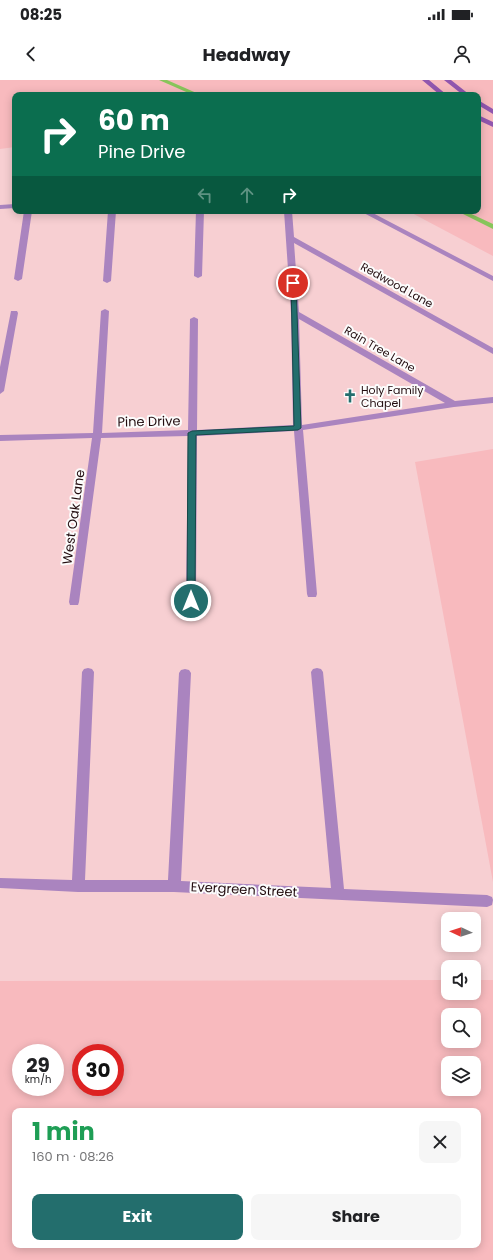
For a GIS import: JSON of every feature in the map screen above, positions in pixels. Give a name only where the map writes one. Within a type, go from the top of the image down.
[{"type":"main road","points":[[425,80],[440,92]]},
{"type":"main road","points":[[446,80],[463,92]]},
{"type":"main road","points":[[481,104],[493,112]]},
{"type":"main road","points":[[481,119],[493,125]]},
{"type":"street","points":[[0,208],[12,206]]},
{"type":"street","points":[[18,279],[28,214]]},
{"type":"street","points":[[107,281],[112,214]]},
{"type":"street","points":[[198,276],[200,214]]},
{"type":"street","points":[[288,214],[295,313],[298,428],[312,594]]},
{"type":"street","points":[[370,214],[493,279]]},
{"type":"street","name":"Redwood Lane","points":[[290,238],[493,351]]},
{"type":"street","name":"West Oak Lane","points":[[74,602],[97,435],[105,311]]},
{"type":"street","points":[[0,391],[14,313]]},
{"type":"street","name":"Rain Tree Lane","points":[[295,313],[454,404]]},
{"type":"street","points":[[191,601],[194,319]]},
{"type":"street","name":"Pine Drive","points":[[0,438],[192,433],[298,428],[454,404],[493,400]]},
{"type":"street","points":[[78,886],[88,672]]},
{"type":"street","points":[[174,886],[185,672]]},
{"type":"street","points":[[317,672],[338,894]]},
{"type":"street","name":"Evergreen Street","points":[[0,883],[78,886],[174,886],[487,901]]},
{"type":"shaded area","points":[[0,80],[493,80],[493,256],[414,214],[481,214],[481,92],[12,92],[12,147],[0,149]]},
{"type":"shaded area","points":[[493,449],[493,882],[415,462]]},
{"type":"shaded area","points":[[441,980],[441,1000],[481,1000],[481,980],[493,980],[493,1260],[0,1260],[0,981]]},
{"type":"waterway","points":[[162,80],[191,92]]},
{"type":"waterway","points":[[466,214],[493,227]]},
{"type":"place","name":"Holy Family Chapel","points":[[350,396]]},
{"type":"route","points":[[191,601],[192,433],[298,428],[293,283]]}]
